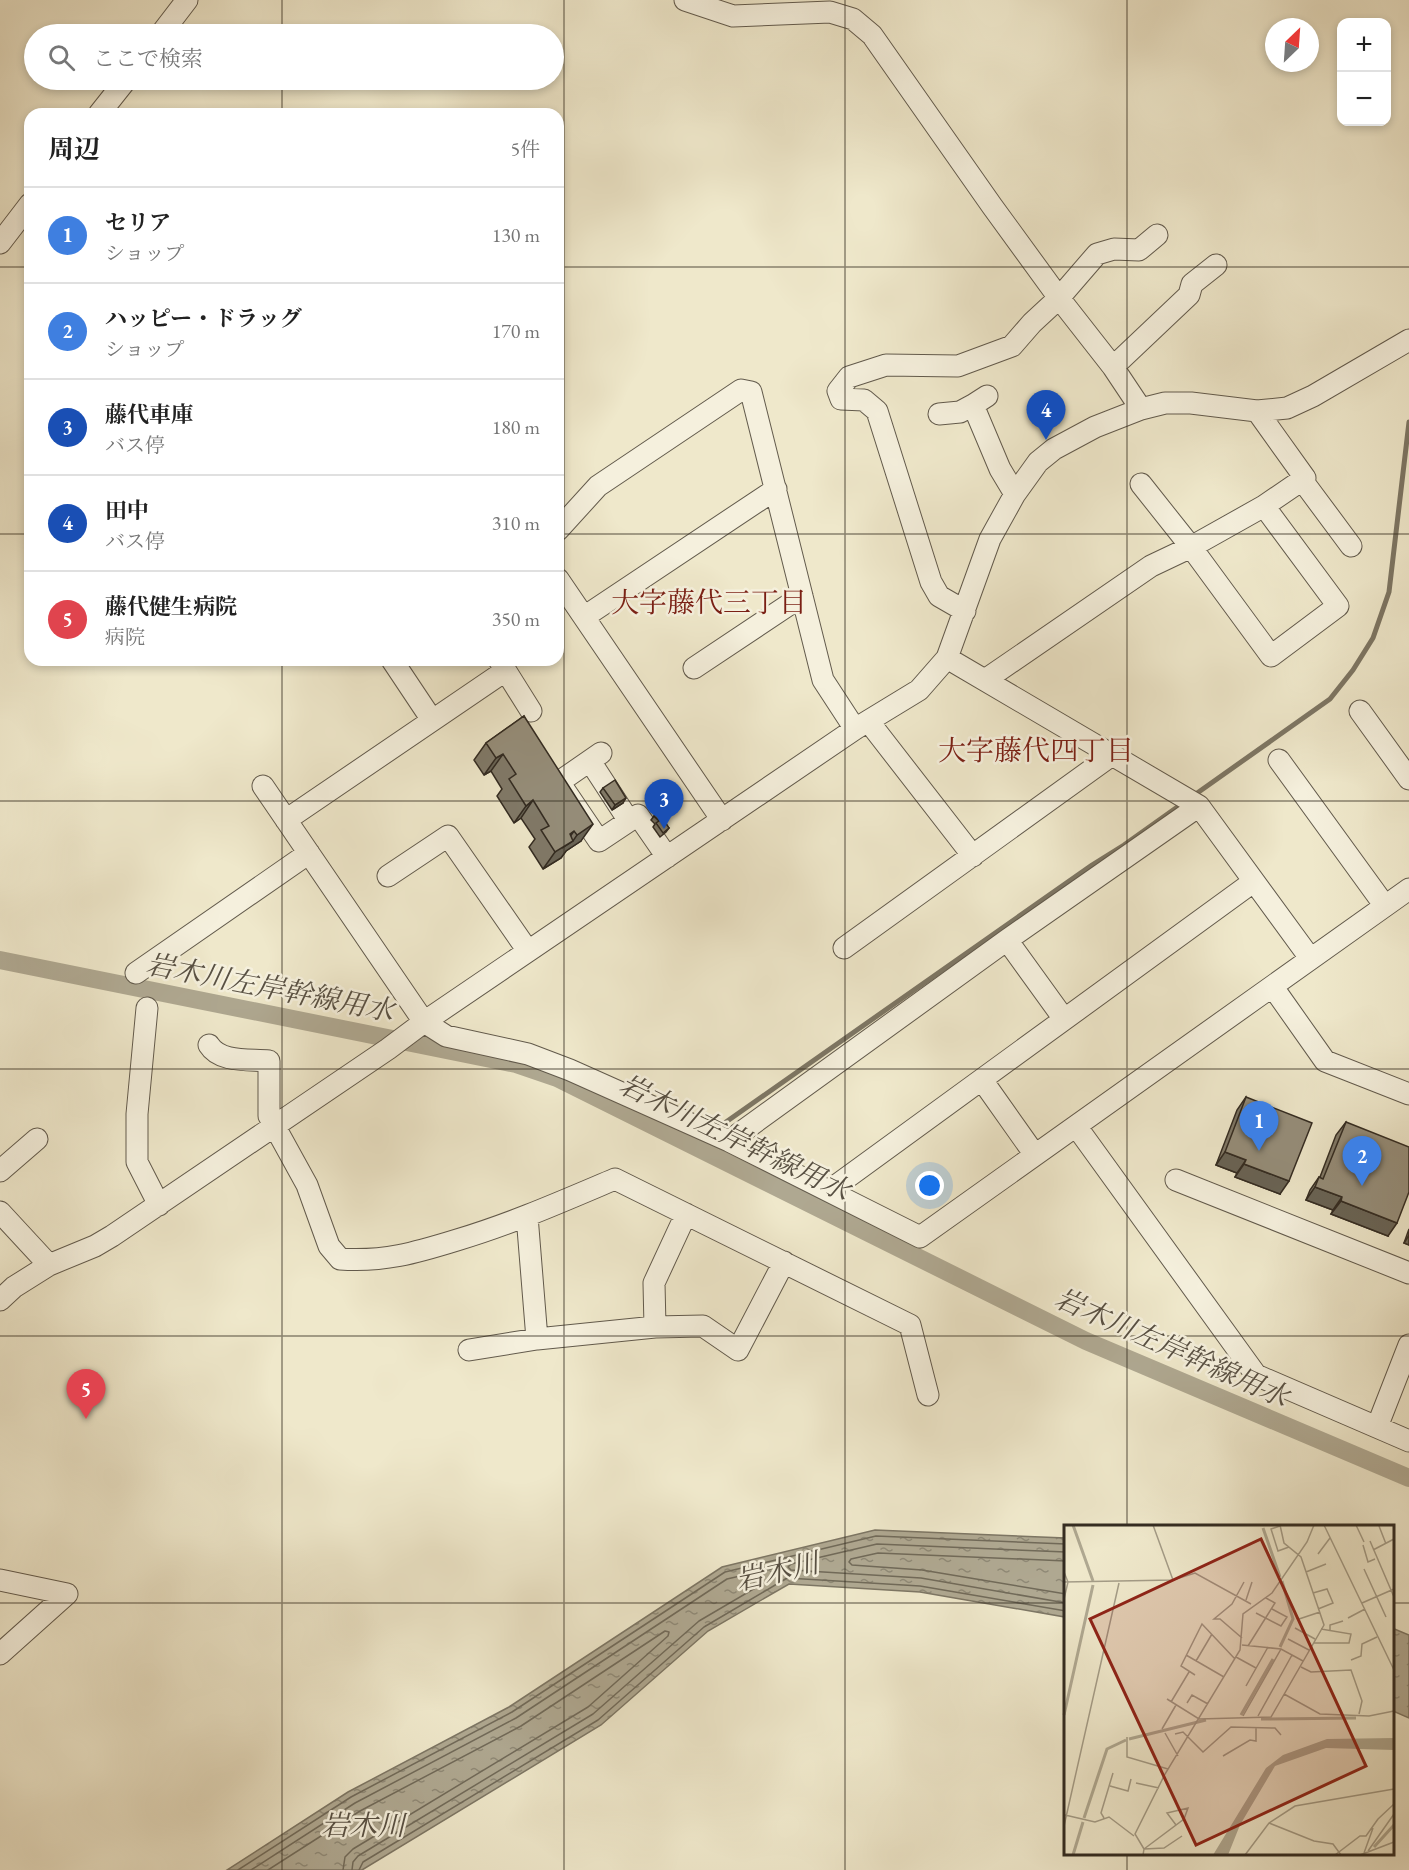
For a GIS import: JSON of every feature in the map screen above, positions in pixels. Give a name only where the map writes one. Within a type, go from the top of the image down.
[{"type":"street","points":[[169,24],[187,0]]},
{"type":"street","points":[[685,0],[733,16],[830,12],[853,19],[872,35],[1141,409]]},
{"type":"street","points":[[104,108],[118,90]]},
{"type":"street","points":[[0,243],[24,212]]},
{"type":"street","points":[[965,611],[939,596],[931,582],[877,411],[864,400],[841,399],[838,391],[849,377],[886,365],[958,366],[1012,346],[1032,323],[1059,298],[1097,254],[1114,249],[1139,250],[1157,235]]},
{"type":"street","points":[[1113,367],[1189,295],[1192,284],[1216,265]]},
{"type":"street","points":[[0,1300],[14,1287],[49,1265],[95,1246],[159,1205],[528,951],[862,725],[919,690],[947,658],[990,539],[1015,494],[1038,462],[1054,449],[1095,427],[1141,409],[1165,403],[1191,403],[1257,411],[1287,408],[1313,396],[1409,340]]},
{"type":"street","points":[[564,523],[598,486],[741,390],[751,392],[823,680],[973,856]]},
{"type":"street","points":[[939,414],[960,412],[980,401],[1000,469],[1015,494]]},
{"type":"street","points":[[985,680],[1151,566],[1191,547],[1264,506],[1305,478],[1257,411]]},
{"type":"street","points":[[1302,480],[1351,546]]},
{"type":"street","points":[[1141,484],[1191,547],[1271,656],[1338,606],[1264,506]]},
{"type":"street","points":[[584,617],[776,489]]},
{"type":"street","points":[[564,588],[722,820]]},
{"type":"street","points":[[694,668],[802,596]]},
{"type":"street","points":[[947,658],[1191,801],[1310,958]]},
{"type":"street","points":[[399,666],[432,720]]},
{"type":"street","points":[[286,820],[432,720],[501,666]]},
{"type":"street","points":[[503,666],[531,711]]},
{"type":"street","points":[[1360,711],[1409,779]]},
{"type":"street","points":[[844,948],[1112,755]]},
{"type":"street","points":[[629,821],[595,757],[559,782],[599,841],[629,821],[638,815],[667,857]]},
{"type":"street","points":[[1279,760],[1385,906]]},
{"type":"street","points":[[263,786],[424,1022],[446,1036],[528,1054],[570,1070],[729,1141],[920,1237],[1409,889]]},
{"type":"street","points":[[729,1141],[1007,940],[1191,801]]},
{"type":"street","points":[[388,876],[448,836],[528,951]]},
{"type":"street","points":[[136,973],[309,854]]},
{"type":"street","points":[[830,1190],[1253,882]]},
{"type":"street","points":[[1007,940],[1064,1019]]},
{"type":"street","points":[[1277,993],[1325,1061],[1409,1094]]},
{"type":"street","points":[[147,1008],[137,1114],[137,1162],[159,1205]]},
{"type":"street","points":[[209,1045],[213,1052],[221,1057],[269,1061],[269,1116],[307,1185],[329,1246],[340,1259],[366,1261],[408,1256],[505,1225],[615,1179],[910,1326],[928,1395]]},
{"type":"street","points":[[982,1080],[1035,1155]]},
{"type":"street","points":[[1076,1126],[1256,1376],[1409,1441]]},
{"type":"street","points":[[0,1170],[37,1139]]},
{"type":"street","points":[[1176,1180],[1409,1273]]},
{"type":"street","points":[[0,1212],[49,1265]]},
{"type":"street","points":[[655,1327],[654,1282],[686,1214]]},
{"type":"street","points":[[527,1216],[537,1338]]},
{"type":"street","points":[[469,1350],[537,1338],[655,1327],[703,1326],[738,1350],[784,1262]]},
{"type":"street","points":[[1377,1427],[1409,1345]]},
{"type":"street","points":[[0,1580],[67,1594],[0,1654]]},
{"type":"water","name":"岩木川","points":[[875,1530],[1064,1538],[1064,1617],[920,1592],[789,1584],[708,1631],[601,1725],[362,1870],[227,1870],[348,1792],[509,1707],[722,1567]]},
{"type":"water","points":[[1394,1629],[1409,1635],[1409,1718],[1394,1711]]},
{"type":"building","points":[[524,716],[593,824],[577,835],[574,831],[570,834],[573,841],[555,852],[541,830],[549,826],[533,800],[526,806],[509,779],[516,774],[503,754],[496,758],[486,743]]},
{"type":"building","points":[[615,780],[626,798],[615,805],[603,788]]},
{"type":"building","points":[[659,812],[669,828],[663,833],[656,823],[659,821],[654,816]]},
{"type":"building","points":[[1246,1097],[1312,1123],[1289,1181],[1244,1164],[1246,1160],[1225,1152]]},
{"type":"building","points":[[1346,1122],[1409,1147],[1409,1192],[1397,1223],[1341,1201],[1342,1197],[1315,1187],[1319,1177],[1323,1179]]},
{"type":"waterway","points":[[1193,796],[1330,699],[1353,670],[1373,638],[1389,592],[1409,422]]},
{"type":"waterway","points":[[716,1129],[1183,803]]},
{"type":"waterway","name":"岩木川左岸幹線用水","points":[[0,960],[516,1064],[557,1078],[1086,1341],[1409,1478]]},
{"type":"place","name":"田中","points":[[1046,440]]},
{"type":"place","name":"藤代車庫","points":[[664,829]]},
{"type":"place","name":"セリア","points":[[1259,1151]]},
{"type":"place","name":"ハッピー・ドラッグ","points":[[1362,1186]]},
{"type":"place","name":"藤代健生病院","points":[[86,1419]]},
{"type":"district","name":"大字藤代三丁目","points":[[709,602]]},
{"type":"district","name":"大字藤代四丁目","points":[[1036,750]]}]
